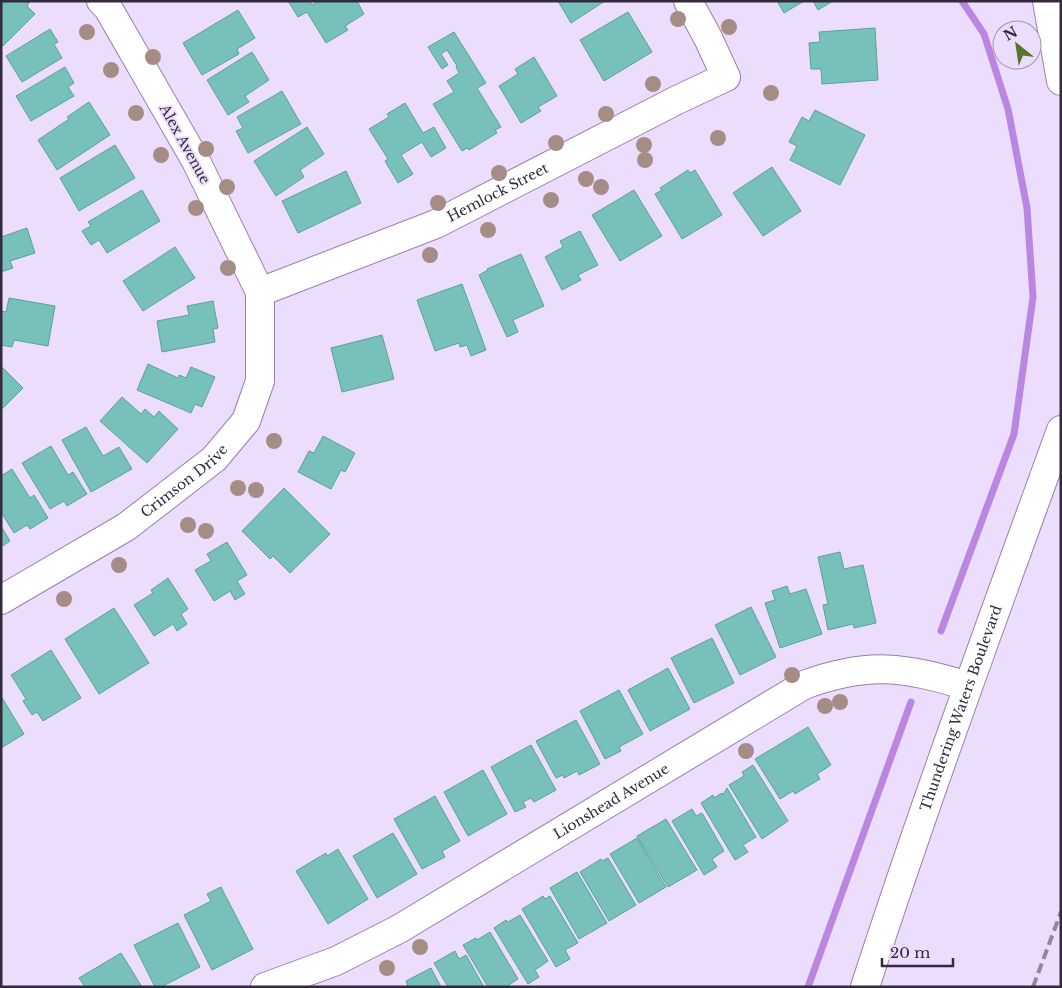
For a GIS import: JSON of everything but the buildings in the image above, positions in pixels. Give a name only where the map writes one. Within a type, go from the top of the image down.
[{"type":"street","name":"Hemlock Street","points":[[260,292],[436,224],[677,100],[726,77],[688,1]]},
{"type":"street","points":[[1047,1],[1061,81]]},
{"type":"street","name":"Alex Avenue","points":[[110,3],[196,161],[260,292]]},
{"type":"street","name":"Crimson Drive","points":[[1,600],[126,527],[214,459],[246,421],[260,381],[260,292]]},
{"type":"street","name":"Thundering Waters Boulevard","points":[[865,987],[968,686],[1061,430]]},
{"type":"street","name":"Lionshead Avenue","points":[[265,987],[336,961],[399,929],[804,685],[849,672],[885,669],[930,675],[968,686]]},
{"type":"waterway","points":[[941,631],[1014,434],[1033,297],[1027,208],[1008,109],[984,34],[962,1]]},
{"type":"waterway","points":[[808,987],[911,702]]},
{"type":"railway","points":[[1033,987],[1061,912]]}]
